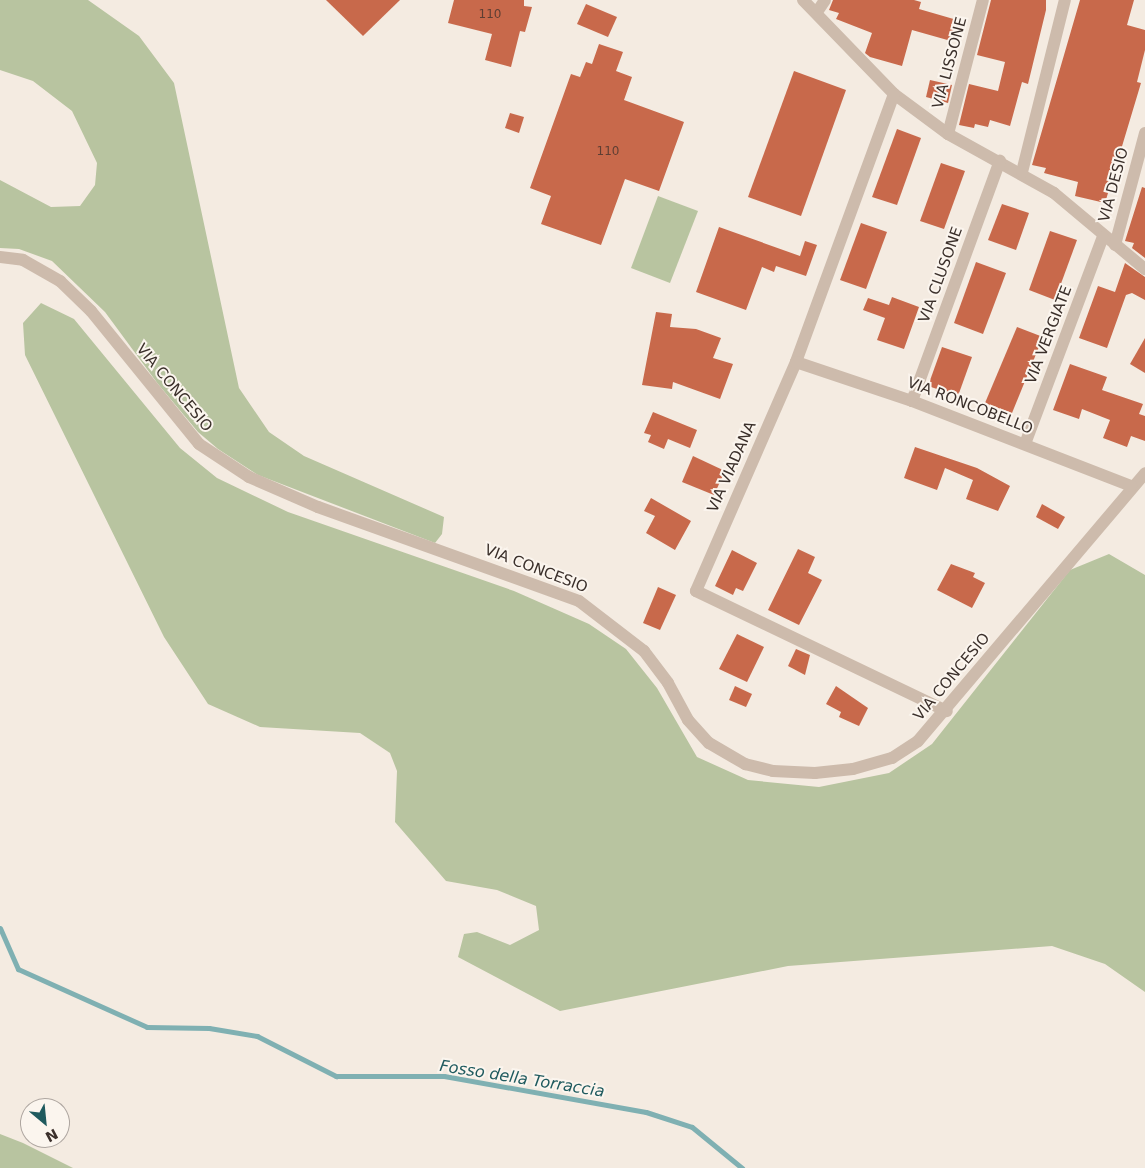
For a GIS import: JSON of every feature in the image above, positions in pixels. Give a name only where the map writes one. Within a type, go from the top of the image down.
[{"type":"street","points":[[803,0],[817,12],[894,94],[948,134],[1022,172],[1054,194],[1103,237],[1145,269]]},
{"type":"street","points":[[817,12],[825,0]]},
{"type":"street","name":"VIA LISSONE","points":[[948,134],[983,0]]},
{"type":"street","points":[[1022,172],[1066,0]]},
{"type":"street","name":"VIA VIADANA","points":[[894,94],[796,362],[696,591],[947,711]]},
{"type":"street","name":"VIA DESIO","points":[[1115,245],[1145,133]]},
{"type":"street","name":"VIA CLUSONE","points":[[912,401],[1000,161]]},
{"type":"street","name":"VIA VERGIATE","points":[[1025,444],[1103,237]]},
{"type":"street","name":"VIA CONCESIO","points":[[0,257],[23,260],[60,281],[91,311],[199,444],[249,477],[318,507],[580,601],[640,647],[668,683],[693,726],[730,758],[786,772],[853,769],[906,750],[947,711],[1131,486],[1145,472]]},
{"type":"street","name":"VIA RONCOBELLO","points":[[796,362],[912,401],[1131,486]]},
{"type":"green space","points":[[0,0],[88,0],[139,36],[174,83],[239,388],[269,432],[304,456],[444,517],[442,534],[435,543],[258,475],[218,449],[198,432],[158,384],[105,312],[52,261],[19,249],[0,248],[0,180],[51,207],[80,206],[95,185],[97,163],[72,111],[33,81],[0,70]]},
{"type":"green space","points":[[658,196],[698,211],[670,283],[631,268]]},
{"type":"green space","points":[[41,303],[74,319],[180,448],[217,478],[288,512],[514,591],[589,624],[626,649],[657,688],[697,757],[748,780],[819,787],[889,773],[932,744],[1070,570],[1109,554],[1145,575],[1145,992],[1105,964],[1052,946],[788,966],[560,1011],[458,957],[464,934],[477,932],[510,945],[539,930],[536,906],[497,890],[446,881],[395,822],[397,771],[390,753],[360,733],[260,727],[208,704],[164,637],[25,355],[23,323]]},
{"type":"green space","points":[[0,1134],[20,1142],[20,1148],[33,1148],[73,1168],[0,1168]]},
{"type":"building","points":[[326,0],[400,0],[363,36]]},
{"type":"building","points":[[454,0],[524,0],[524,6],[532,7],[525,32],[520,31],[511,67],[485,60],[492,34],[448,23]]},
{"type":"building","points":[[833,0],[914,0],[921,2],[919,9],[957,20],[951,41],[912,30],[902,66],[870,57],[865,53],[872,33],[836,19],[839,13],[829,10]]},
{"type":"building","points":[[991,0],[1046,0],[1046,10],[1028,84],[1022,82],[1010,126],[990,120],[988,127],[975,124],[974,128],[959,125],[969,84],[998,91],[1005,62],[977,55]]},
{"type":"building","points":[[1080,0],[1134,0],[1127,25],[1145,30],[1145,50],[1137,82],[1141,83],[1105,203],[1075,196],[1078,182],[1044,173],[1046,168],[1032,165]]},
{"type":"building","points":[[586,4],[617,17],[608,37],[577,24]]},
{"type":"building","points":[[599,44],[623,52],[616,71],[632,77],[624,100],[684,122],[659,191],[625,179],[601,245],[541,224],[551,196],[530,188],[571,74],[580,77],[586,62],[592,64]]},
{"type":"building","points":[[794,71],[846,90],[801,216],[748,197]]},
{"type":"building","points":[[930,80],[952,85],[948,103],[926,97]]},
{"type":"building","points":[[510,113],[524,117],[519,133],[505,128]]},
{"type":"building","points":[[897,129],[921,138],[897,205],[872,197]]},
{"type":"building","points":[[941,163],[965,171],[944,229],[920,221]]},
{"type":"building","points":[[1142,187],[1145,188],[1145,258],[1132,248],[1134,243],[1125,241]]},
{"type":"building","points":[[1002,204],[1029,213],[1016,250],[988,240]]},
{"type":"building","points":[[861,223],[887,232],[866,289],[840,280]]},
{"type":"building","points":[[719,227],[800,256],[805,241],[817,245],[806,276],[776,266],[774,272],[762,267],[746,310],[696,292]]},
{"type":"building","points":[[1050,231],[1077,240],[1055,300],[1029,290]]},
{"type":"building","points":[[976,262],[1006,273],[983,334],[954,323]]},
{"type":"building","points":[[1125,263],[1145,277],[1145,300],[1132,293],[1126,295],[1107,348],[1079,338],[1098,286],[1115,292]]},
{"type":"building","points":[[892,297],[919,307],[904,349],[877,340],[885,318],[863,310],[868,298],[889,305]]},
{"type":"building","points":[[656,312],[672,314],[670,327],[696,329],[721,338],[713,358],[733,364],[720,399],[673,382],[672,389],[642,385]]},
{"type":"building","points":[[1017,327],[1043,337],[1012,413],[985,403]]},
{"type":"building","points":[[1145,338],[1145,373],[1130,364]]},
{"type":"building","points":[[942,347],[972,357],[958,396],[928,386]]},
{"type":"building","points":[[1070,364],[1107,377],[1102,390],[1143,404],[1139,414],[1145,416],[1145,441],[1131,436],[1127,447],[1103,438],[1110,420],[1082,409],[1079,419],[1053,410]]},
{"type":"building","points":[[653,412],[697,430],[690,448],[668,439],[664,449],[648,442],[651,435],[644,433]]},
{"type":"building","points":[[915,447],[977,468],[1010,486],[998,511],[966,499],[973,480],[945,468],[937,490],[904,478]]},
{"type":"building","points":[[693,456],[725,471],[714,495],[682,482]]},
{"type":"building","points":[[651,498],[691,521],[675,550],[646,533],[655,516],[644,511]]},
{"type":"building","points":[[1042,504],[1065,517],[1058,529],[1036,517]]},
{"type":"building","points":[[798,549],[815,557],[808,573],[822,580],[799,625],[768,610]]},
{"type":"building","points":[[732,550],[757,563],[743,591],[736,588],[733,595],[715,586]]},
{"type":"building","points":[[951,564],[975,573],[973,577],[985,583],[972,608],[937,590]]},
{"type":"building","points":[[658,587],[676,595],[660,630],[643,623]]},
{"type":"building","points":[[737,634],[764,647],[747,682],[719,669]]},
{"type":"building","points":[[796,649],[810,655],[805,675],[788,666]]},
{"type":"building","points":[[735,686],[752,694],[746,707],[729,700]]},
{"type":"building","points":[[836,686],[868,708],[859,726],[839,717],[841,712],[826,704]]},
{"type":"waterway","name":"Fosso della Torraccia","points":[[0,928],[18,969],[147,1027],[209,1028],[257,1036],[336,1076],[444,1076],[646,1112],[692,1127],[742,1168]]}]
